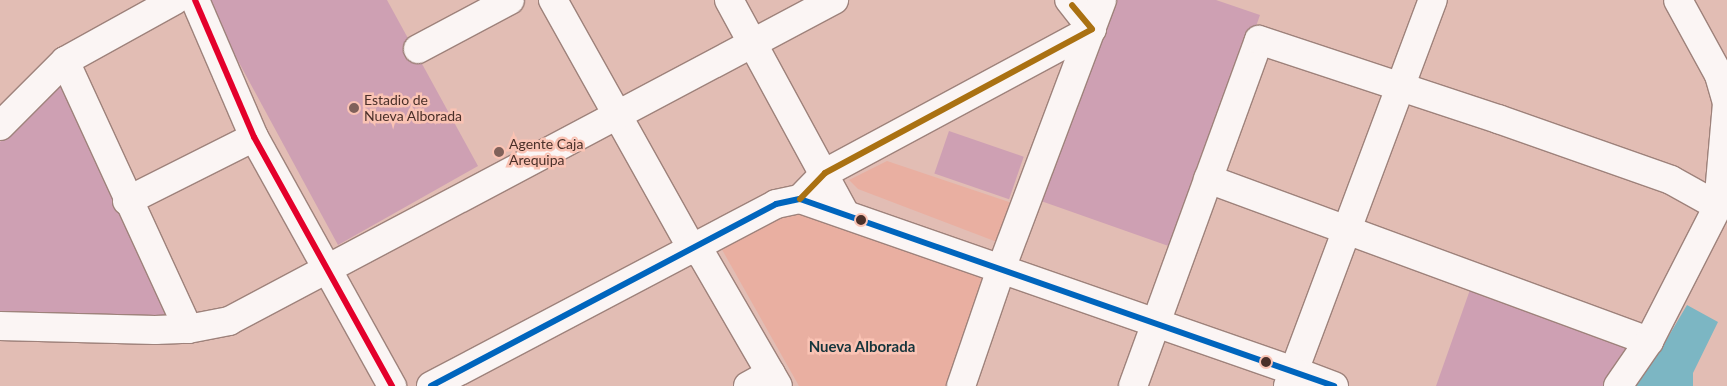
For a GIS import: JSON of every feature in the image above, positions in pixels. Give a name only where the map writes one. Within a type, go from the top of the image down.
[{"type":"street","points":[[0,126],[65,61],[175,0]]},
{"type":"street","points":[[196,0],[254,137],[327,272],[392,386]]},
{"type":"street","points":[[418,50],[510,0]]},
{"type":"street","points":[[553,0],[692,249],[702,255],[765,382]]},
{"type":"street","points":[[730,0],[825,173],[844,212]]},
{"type":"street","points":[[0,326],[188,328],[229,321],[327,272],[616,114],[834,0]]},
{"type":"street","points":[[1069,0],[1092,30]]},
{"type":"street","points":[[961,386],[1001,269],[1102,0]]},
{"type":"street","points":[[1291,379],[1433,0]]},
{"type":"street","points":[[1618,386],[1648,341],[1718,206],[1727,103],[1719,75],[1678,0]]},
{"type":"street","points":[[800,199],[825,173],[1092,30]]},
{"type":"street","points":[[1133,386],[1258,40],[1672,180],[1718,206]]},
{"type":"street","points":[[65,61],[127,201],[188,328]]},
{"type":"street","points":[[127,201],[254,137]]},
{"type":"street","points":[[1208,179],[1648,341]]},
{"type":"street","points":[[431,386],[776,204],[800,199],[844,212],[1155,323],[1291,379],[1334,386]]},
{"type":"shaded area","name":"Estadio de Nueva Alborada","points":[[205,0],[387,0],[478,166],[338,245]]},
{"type":"shaded area","points":[[1113,0],[1216,0],[1260,15],[1177,249],[1041,201]]},
{"type":"shaded area","points":[[64,78],[173,322],[0,317],[0,142]]},
{"type":"shaded area","points":[[949,131],[1024,157],[1009,199],[934,174]]},
{"type":"shaded area","points":[[887,161],[1012,203],[997,242],[858,189],[849,180]]},
{"type":"shaded area","points":[[792,210],[986,276],[948,386],[799,386],[720,246]]},
{"type":"shaded area","points":[[1471,287],[1633,347],[1607,386],[1436,386]]},
{"type":"water","points":[[1687,305],[1718,322],[1693,373],[1693,386],[1633,386],[1658,354]]},
{"type":"transit line","points":[[195,0],[254,137],[392,386]]},
{"type":"transit line","points":[[800,199],[825,173],[1092,29],[1072,5]]},
{"type":"transit line","points":[[431,386],[776,204],[800,199],[1334,386]]},
{"type":"place","name":"Estadio de Nueva Alborada","points":[[354,108]]},
{"type":"place","name":"Agente Caja Arequipa","points":[[499,152]]},
{"type":"district","name":"Nueva Alborada","points":[[862,347]]}]
